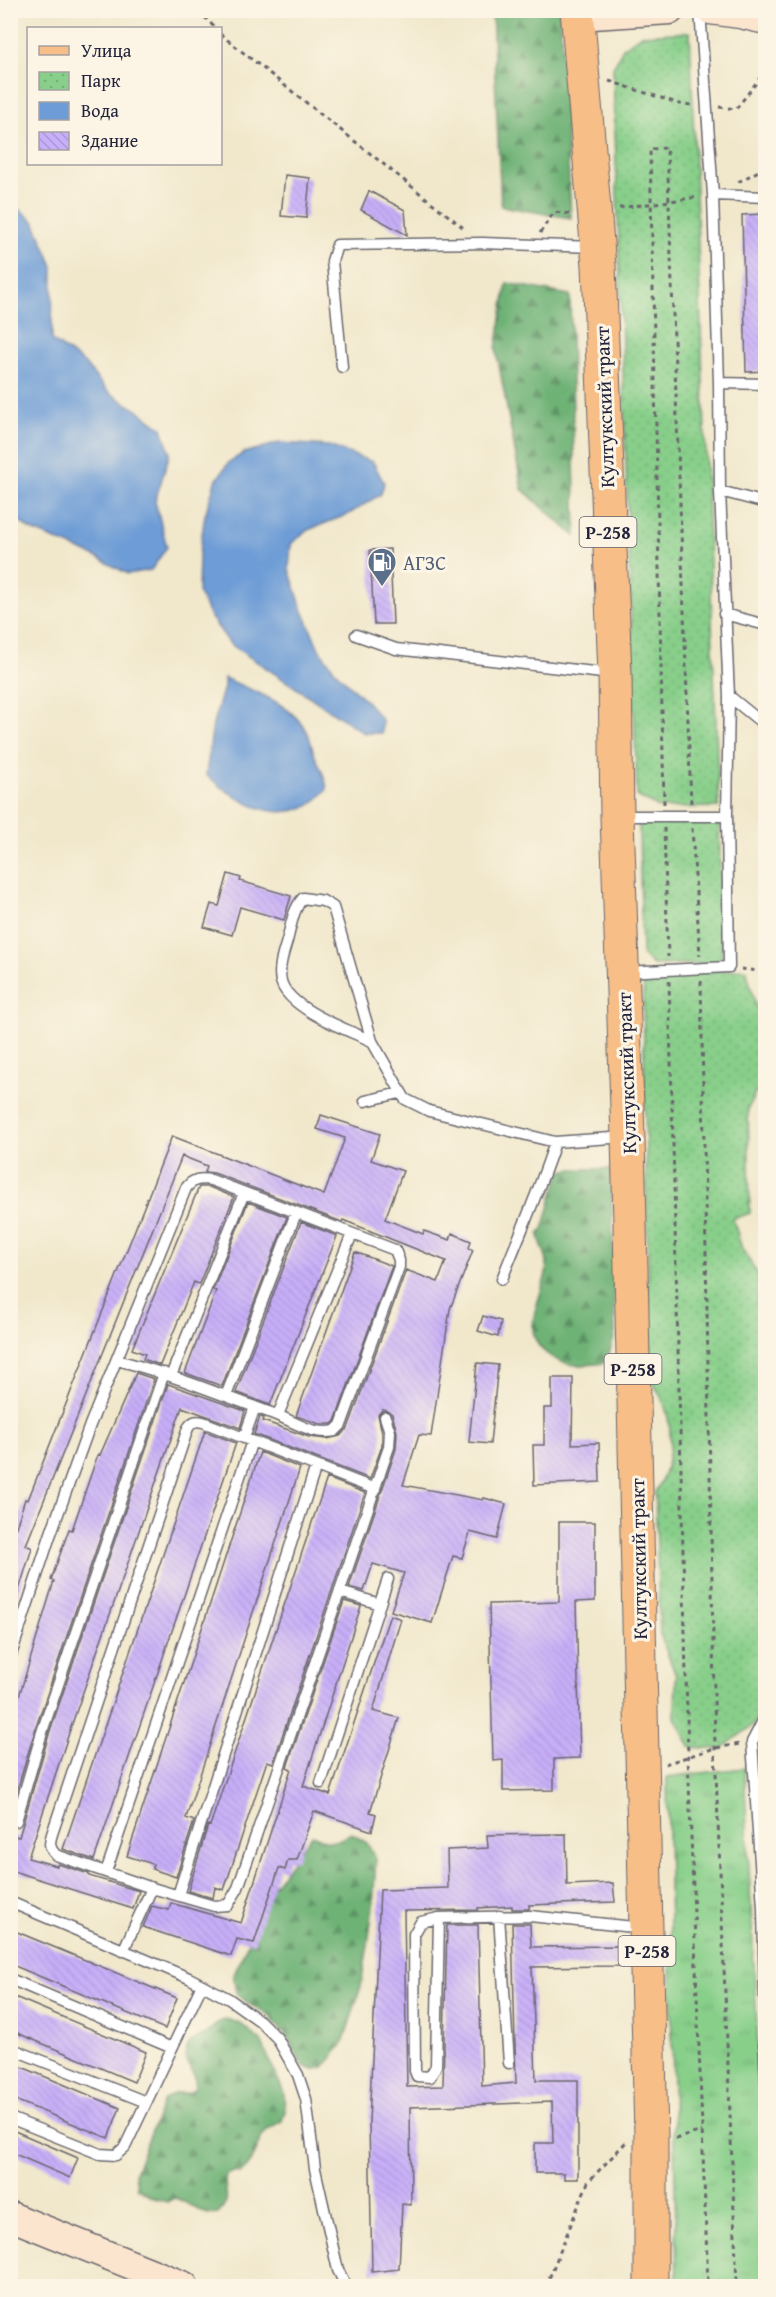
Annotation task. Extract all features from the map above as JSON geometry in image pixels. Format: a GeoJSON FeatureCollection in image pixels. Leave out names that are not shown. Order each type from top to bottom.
{"type":"FeatureCollection","features":[{"type":"Feature","properties":{"kind":"main road","name":"Култукский тракт"},"geometry":{"type":"LineString","coordinates":[[577,13],[597,248],[615,675],[646,1929],[641,2136]]}},
{"type":"Feature","properties":{"kind":"main road","name":"Р-258"},"geometry":{"type":"LineString","coordinates":[[641,2136],[651,2286]]}},
{"type":"Feature","properties":{"kind":"main road","name":"Р-258"},"geometry":{"type":"LineString","coordinates":[[641,2136],[661,2286]]}},
{"type":"Feature","properties":{"kind":"street"},"geometry":{"type":"LineString","coordinates":[[577,13],[670,10]]}},
{"type":"Feature","properties":{"kind":"street"},"geometry":{"type":"LineString","coordinates":[[10,2216],[184,2286]]}},
{"type":"Feature","properties":{"kind":"lane"},"geometry":{"type":"LineString","coordinates":[[623,972],[729,967],[727,816],[729,696],[720,491],[713,195],[700,10]]}},
{"type":"Feature","properties":{"kind":"lane"},"geometry":{"type":"LineString","coordinates":[[713,195],[765,197]]}},
{"type":"Feature","properties":{"kind":"lane"},"geometry":{"type":"LineString","coordinates":[[342,367],[332,261],[337,245],[482,243],[597,248]]}},
{"type":"Feature","properties":{"kind":"lane"},"geometry":{"type":"LineString","coordinates":[[719,383],[765,384]]}},
{"type":"Feature","properties":{"kind":"lane"},"geometry":{"type":"LineString","coordinates":[[720,491],[765,503]]}},
{"type":"Feature","properties":{"kind":"lane"},"geometry":{"type":"LineString","coordinates":[[724,614],[765,625]]}},
{"type":"Feature","properties":{"kind":"lane"},"geometry":{"type":"LineString","coordinates":[[356,635],[396,649],[615,675]]}},
{"type":"Feature","properties":{"kind":"lane"},"geometry":{"type":"LineString","coordinates":[[729,696],[765,726]]}},
{"type":"Feature","properties":{"kind":"lane"},"geometry":{"type":"LineString","coordinates":[[750,713],[765,717]]}},
{"type":"Feature","properties":{"kind":"lane"},"geometry":{"type":"LineString","coordinates":[[617,816],[727,816]]}},
{"type":"Feature","properties":{"kind":"lane"},"geometry":{"type":"LineString","coordinates":[[372,1041],[316,1015],[291,998],[283,987],[280,965],[296,909],[303,898],[323,901],[333,908],[372,1041],[400,1093],[413,1104],[429,1111],[555,1142],[628,1137]]}},
{"type":"Feature","properties":{"kind":"lane"},"geometry":{"type":"LineString","coordinates":[[365,1101],[400,1093]]}},
{"type":"Feature","properties":{"kind":"lane"},"geometry":{"type":"LineString","coordinates":[[502,1279],[540,1189],[555,1142]]}},
{"type":"Feature","properties":{"kind":"lane"},"geometry":{"type":"LineString","coordinates":[[10,1658],[50,1536],[117,1360],[186,1188],[191,1182],[204,1179],[244,1193],[395,1250],[399,1260],[341,1425],[335,1431],[322,1432],[299,1426],[278,1415],[167,1374],[117,1360]]}},
{"type":"Feature","properties":{"kind":"lane"},"geometry":{"type":"LineString","coordinates":[[16,1821],[47,1718],[167,1374],[244,1193]]}},
{"type":"Feature","properties":{"kind":"lane"},"geometry":{"type":"LineString","coordinates":[[226,1396],[296,1213]]}},
{"type":"Feature","properties":{"kind":"lane"},"geometry":{"type":"LineString","coordinates":[[278,1415],[352,1234]]}},
{"type":"Feature","properties":{"kind":"lane"},"geometry":{"type":"LineString","coordinates":[[106,1872],[248,1440],[255,1407]]}},
{"type":"Feature","properties":{"kind":"lane"},"geometry":{"type":"LineString","coordinates":[[375,1490],[197,1421],[188,1428],[49,1843],[56,1855],[152,1888],[222,1907],[228,1905],[233,1899],[375,1490],[391,1438],[385,1416]]}},
{"type":"Feature","properties":{"kind":"lane"},"geometry":{"type":"LineString","coordinates":[[178,1895],[316,1466]]}},
{"type":"Feature","properties":{"kind":"lane"},"geometry":{"type":"LineString","coordinates":[[321,1783],[388,1579]]}},
{"type":"Feature","properties":{"kind":"lane"},"geometry":{"type":"LineString","coordinates":[[339,1592],[380,1604]]}},
{"type":"Feature","properties":{"kind":"lane"},"geometry":{"type":"LineString","coordinates":[[765,1715],[752,1742],[764,1907],[765,2082]]}},
{"type":"Feature","properties":{"kind":"lane"},"geometry":{"type":"LineString","coordinates":[[123,1951],[152,1888]]}},
{"type":"Feature","properties":{"kind":"lane"},"geometry":{"type":"LineString","coordinates":[[10,1902],[230,1999],[260,2021],[277,2038],[293,2066],[306,2099],[315,2169],[338,2270],[346,2286]]}},
{"type":"Feature","properties":{"kind":"lane"},"geometry":{"type":"LineString","coordinates":[[499,1916],[509,2063]]}},
{"type":"Feature","properties":{"kind":"lane"},"geometry":{"type":"LineString","coordinates":[[439,1918],[436,2066],[430,2077],[423,2077],[417,2076],[415,2071],[414,1934],[421,1922],[439,1918],[530,1916],[646,1929]]}},
{"type":"Feature","properties":{"kind":"lane"},"geometry":{"type":"LineString","coordinates":[[10,1979],[172,2048]]}},
{"type":"Feature","properties":{"kind":"lane"},"geometry":{"type":"LineString","coordinates":[[10,2118],[100,2154],[116,2155],[125,2147],[202,1985]]}},
{"type":"Feature","properties":{"kind":"lane"},"geometry":{"type":"LineString","coordinates":[[10,2048],[146,2102]]}},
{"type":"Feature","properties":{"kind":"path"},"geometry":{"type":"LineString","coordinates":[[198,10],[214,27]]}},
{"type":"Feature","properties":{"kind":"path"},"geometry":{"type":"LineString","coordinates":[[222,36],[482,243]]}},
{"type":"Feature","properties":{"kind":"path"},"geometry":{"type":"LineString","coordinates":[[708,2286],[688,1756],[651,204],[650,149],[667,148],[691,816],[701,968],[715,1748],[737,2286]]}},
{"type":"Feature","properties":{"kind":"path"},"geometry":{"type":"LineString","coordinates":[[609,210],[713,195]]}},
{"type":"Feature","properties":{"kind":"path"},"geometry":{"type":"LineString","coordinates":[[729,967],[763,972],[765,980]]}},
{"type":"Feature","properties":{"kind":"path"},"geometry":{"type":"LineString","coordinates":[[661,1765],[715,1748],[752,1742]]}},
{"type":"Feature","properties":{"kind":"path"},"geometry":{"type":"LineString","coordinates":[[546,2286],[588,2182],[641,2136]]}},
{"type":"Feature","properties":{"kind":"green space"},"geometry":{"type":"Polygon","coordinates":[[[492,11],[560,11],[571,218],[501,206],[492,11]]]}},
{"type":"Feature","properties":{"kind":"green space"},"geometry":{"type":"Polygon","coordinates":[[[690,32],[719,807],[659,808],[637,796],[613,68],[623,48],[641,35],[690,32]]]}},
{"type":"Feature","properties":{"kind":"green space"},"geometry":{"type":"Polygon","coordinates":[[[507,283],[570,295],[576,537],[522,489],[496,349],[507,283]]]}},
{"type":"Feature","properties":{"kind":"green space"},"geometry":{"type":"Polygon","coordinates":[[[719,820],[722,963],[653,965],[642,955],[639,823],[719,820]]]}},
{"type":"Feature","properties":{"kind":"green space"},"geometry":{"type":"Polygon","coordinates":[[[746,969],[756,1007],[765,1011],[765,1094],[755,1093],[748,1109],[750,1213],[733,1219],[742,1249],[759,1276],[757,1304],[765,1304],[765,1703],[753,1725],[721,1749],[690,1747],[675,1717],[676,1676],[660,1634],[655,1492],[667,1464],[670,1434],[664,1405],[650,1379],[643,995],[644,983],[654,975],[746,969]]]}},
{"type":"Feature","properties":{"kind":"green space"},"geometry":{"type":"Polygon","coordinates":[[[611,1169],[615,1335],[604,1363],[566,1364],[546,1353],[538,1344],[534,1334],[535,1312],[547,1266],[539,1235],[545,1225],[562,1171],[611,1169]]]}},
{"type":"Feature","properties":{"kind":"green space"},"geometry":{"type":"Polygon","coordinates":[[[744,1768],[765,2188],[765,2286],[677,2286],[667,1777],[744,1768]]]}},
{"type":"Feature","properties":{"kind":"green space"},"geometry":{"type":"Polygon","coordinates":[[[351,1833],[367,1843],[376,1859],[368,1945],[361,1986],[343,2044],[324,2067],[313,2070],[302,2065],[290,2041],[269,2015],[249,2004],[236,1993],[233,1977],[270,1891],[309,1838],[313,1835],[332,1841],[351,1833]]]}},
{"type":"Feature","properties":{"kind":"green space"},"geometry":{"type":"Polygon","coordinates":[[[225,2020],[241,2024],[261,2041],[284,2093],[285,2111],[282,2121],[265,2132],[248,2166],[241,2173],[232,2172],[226,2175],[227,2199],[218,2214],[212,2214],[174,2198],[167,2202],[151,2197],[137,2188],[135,2172],[164,2100],[175,2093],[188,2093],[194,2090],[195,2077],[185,2059],[187,2047],[192,2041],[225,2020]]]}},
{"type":"Feature","properties":{"kind":"water"},"geometry":{"type":"Polygon","coordinates":[[[11,203],[34,221],[53,266],[52,340],[84,363],[108,392],[162,428],[170,453],[155,501],[167,547],[151,570],[128,574],[92,555],[29,529],[11,514],[11,203]]]}},
{"type":"Feature","properties":{"kind":"water"},"geometry":{"type":"Polygon","coordinates":[[[279,443],[329,446],[373,462],[384,483],[381,494],[349,514],[308,530],[291,544],[289,569],[319,649],[336,672],[382,720],[382,733],[364,733],[230,644],[210,616],[198,592],[199,554],[205,515],[215,482],[229,462],[244,453],[279,443]]]}},
{"type":"Feature","properties":{"kind":"water"},"geometry":{"type":"Polygon","coordinates":[[[224,678],[271,699],[293,714],[301,723],[309,736],[327,790],[311,804],[281,812],[267,810],[241,800],[206,775],[213,724],[224,687],[224,678]]]}},
{"type":"Feature","properties":{"kind":"building"},"geometry":{"type":"Polygon","coordinates":[[[285,175],[310,178],[306,218],[281,216],[285,175]]]}},
{"type":"Feature","properties":{"kind":"building"},"geometry":{"type":"Polygon","coordinates":[[[369,191],[405,210],[407,235],[361,210],[369,191]]]}},
{"type":"Feature","properties":{"kind":"building"},"geometry":{"type":"Polygon","coordinates":[[[765,214],[765,371],[746,372],[742,215],[765,214]]]}},
{"type":"Feature","properties":{"kind":"building","name":"АГЗС"},"geometry":{"type":"Polygon","coordinates":[[[390,549],[393,624],[374,624],[370,550],[390,549]]]}},
{"type":"Feature","properties":{"kind":"building"},"geometry":{"type":"Polygon","coordinates":[[[228,874],[241,878],[240,881],[291,896],[284,920],[240,907],[232,935],[204,927],[211,904],[219,906],[228,874]]]}},
{"type":"Feature","properties":{"kind":"building"},"geometry":{"type":"Polygon","coordinates":[[[321,1115],[380,1134],[371,1160],[403,1171],[385,1219],[423,1234],[424,1231],[450,1240],[452,1233],[471,1241],[469,1248],[473,1250],[450,1309],[431,1436],[419,1435],[403,1485],[483,1500],[484,1498],[506,1504],[497,1539],[470,1532],[462,1558],[453,1556],[432,1623],[391,1611],[404,1573],[373,1564],[364,1591],[349,1587],[396,1449],[397,1432],[392,1414],[382,1410],[378,1415],[382,1446],[370,1479],[254,1434],[260,1417],[264,1418],[263,1421],[309,1437],[327,1439],[340,1436],[348,1428],[406,1270],[438,1282],[446,1261],[343,1220],[342,1222],[214,1173],[205,1172],[207,1166],[182,1156],[26,1545],[32,1548],[14,1606],[10,1606],[10,1546],[25,1499],[28,1500],[172,1136],[324,1195],[345,1138],[317,1129],[321,1115]]]}},
{"type":"Feature","properties":{"kind":"building"},"geometry":{"type":"Polygon","coordinates":[[[199,1187],[209,1187],[234,1197],[199,1284],[194,1282],[160,1365],[143,1359],[145,1354],[132,1349],[199,1187]]]}},
{"type":"Feature","properties":{"kind":"building"},"geometry":{"type":"Polygon","coordinates":[[[248,1202],[287,1217],[222,1386],[185,1373],[216,1291],[213,1290],[248,1202]]]}},
{"type":"Feature","properties":{"kind":"building"},"geometry":{"type":"Polygon","coordinates":[[[301,1222],[337,1236],[270,1405],[236,1392],[301,1222]]]}},
{"type":"Feature","properties":{"kind":"building"},"geometry":{"type":"Polygon","coordinates":[[[355,1252],[392,1266],[335,1421],[332,1424],[320,1424],[296,1416],[355,1252]]]}},
{"type":"Feature","properties":{"kind":"building"},"geometry":{"type":"Polygon","coordinates":[[[483,1316],[501,1321],[498,1337],[478,1331],[483,1316]]]}},
{"type":"Feature","properties":{"kind":"building"},"geometry":{"type":"Polygon","coordinates":[[[477,1363],[498,1365],[490,1444],[469,1442],[477,1363]]]}},
{"type":"Feature","properties":{"kind":"building"},"geometry":{"type":"Polygon","coordinates":[[[136,1373],[154,1379],[36,1727],[12,1807],[10,1807],[10,1726],[54,1581],[51,1580],[69,1529],[72,1530],[98,1454],[100,1455],[136,1373]]]}},
{"type":"Feature","properties":{"kind":"building"},"geometry":{"type":"Polygon","coordinates":[[[552,1378],[573,1378],[572,1444],[599,1443],[600,1482],[534,1485],[533,1445],[544,1445],[544,1408],[552,1408],[552,1378]]]}},
{"type":"Feature","properties":{"kind":"building"},"geometry":{"type":"Polygon","coordinates":[[[168,1384],[245,1411],[240,1428],[182,1407],[28,1858],[57,1866],[58,1864],[139,1891],[133,1909],[10,1870],[10,1835],[19,1837],[50,1731],[168,1384]]]}},
{"type":"Feature","properties":{"kind":"building"},"geometry":{"type":"Polygon","coordinates":[[[205,1431],[236,1443],[94,1860],[63,1849],[205,1431]]]}},
{"type":"Feature","properties":{"kind":"building"},"geometry":{"type":"Polygon","coordinates":[[[260,1452],[300,1468],[186,1818],[194,1821],[176,1877],[152,1869],[153,1864],[127,1856],[260,1452]]]}},
{"type":"Feature","properties":{"kind":"building"},"geometry":{"type":"Polygon","coordinates":[[[327,1478],[365,1493],[273,1763],[267,1761],[224,1890],[215,1887],[213,1898],[188,1891],[208,1825],[210,1826],[327,1478]]]}},
{"type":"Feature","properties":{"kind":"building"},"geometry":{"type":"Polygon","coordinates":[[[559,1522],[595,1522],[595,1601],[576,1602],[580,1758],[554,1759],[554,1790],[503,1791],[503,1760],[493,1761],[489,1604],[559,1602],[559,1522]]]}},
{"type":"Feature","properties":{"kind":"building"},"geometry":{"type":"Polygon","coordinates":[[[344,1601],[361,1606],[303,1786],[330,1795],[390,1615],[401,1619],[373,1711],[399,1718],[370,1812],[376,1814],[372,1831],[314,1811],[297,1860],[288,1860],[285,1870],[279,1868],[254,1943],[237,1939],[231,1956],[143,1927],[152,1906],[169,1910],[171,1903],[241,1923],[291,1769],[287,1767],[344,1601]]]}},
{"type":"Feature","properties":{"kind":"building"},"geometry":{"type":"Polygon","coordinates":[[[566,1834],[567,1885],[613,1883],[615,1902],[529,1905],[529,1909],[512,1909],[512,1906],[478,1908],[478,1910],[404,1911],[407,2087],[443,2086],[447,1925],[478,1925],[482,2086],[516,2083],[512,1924],[530,1924],[531,1947],[619,1946],[619,1966],[532,1967],[536,2080],[578,2080],[578,2179],[564,2179],[564,2173],[535,2173],[535,2143],[553,2143],[552,2102],[410,2107],[411,2205],[402,2204],[399,2269],[372,2272],[369,2122],[380,1890],[448,1888],[447,1850],[488,1848],[487,1835],[566,1834]]]}},
{"type":"Feature","properties":{"kind":"building"},"geometry":{"type":"Polygon","coordinates":[[[10,1929],[177,1998],[165,2029],[10,1964],[10,1929]]]}},
{"type":"Feature","properties":{"kind":"building"},"geometry":{"type":"Polygon","coordinates":[[[10,1995],[146,2052],[134,2082],[10,2030],[10,1995]]]}},
{"type":"Feature","properties":{"kind":"building"},"geometry":{"type":"Polygon","coordinates":[[[10,2062],[120,2108],[108,2138],[10,2098],[10,2062]]]}},
{"type":"Feature","properties":{"kind":"building"},"geometry":{"type":"Polygon","coordinates":[[[10,2129],[78,2158],[70,2178],[10,2152],[10,2129]]]}},
{"type":"Feature","properties":{"kind":"place","name":"АГЗС"},"geometry":{"type":"Point","coordinates":[382,588]}}]}
